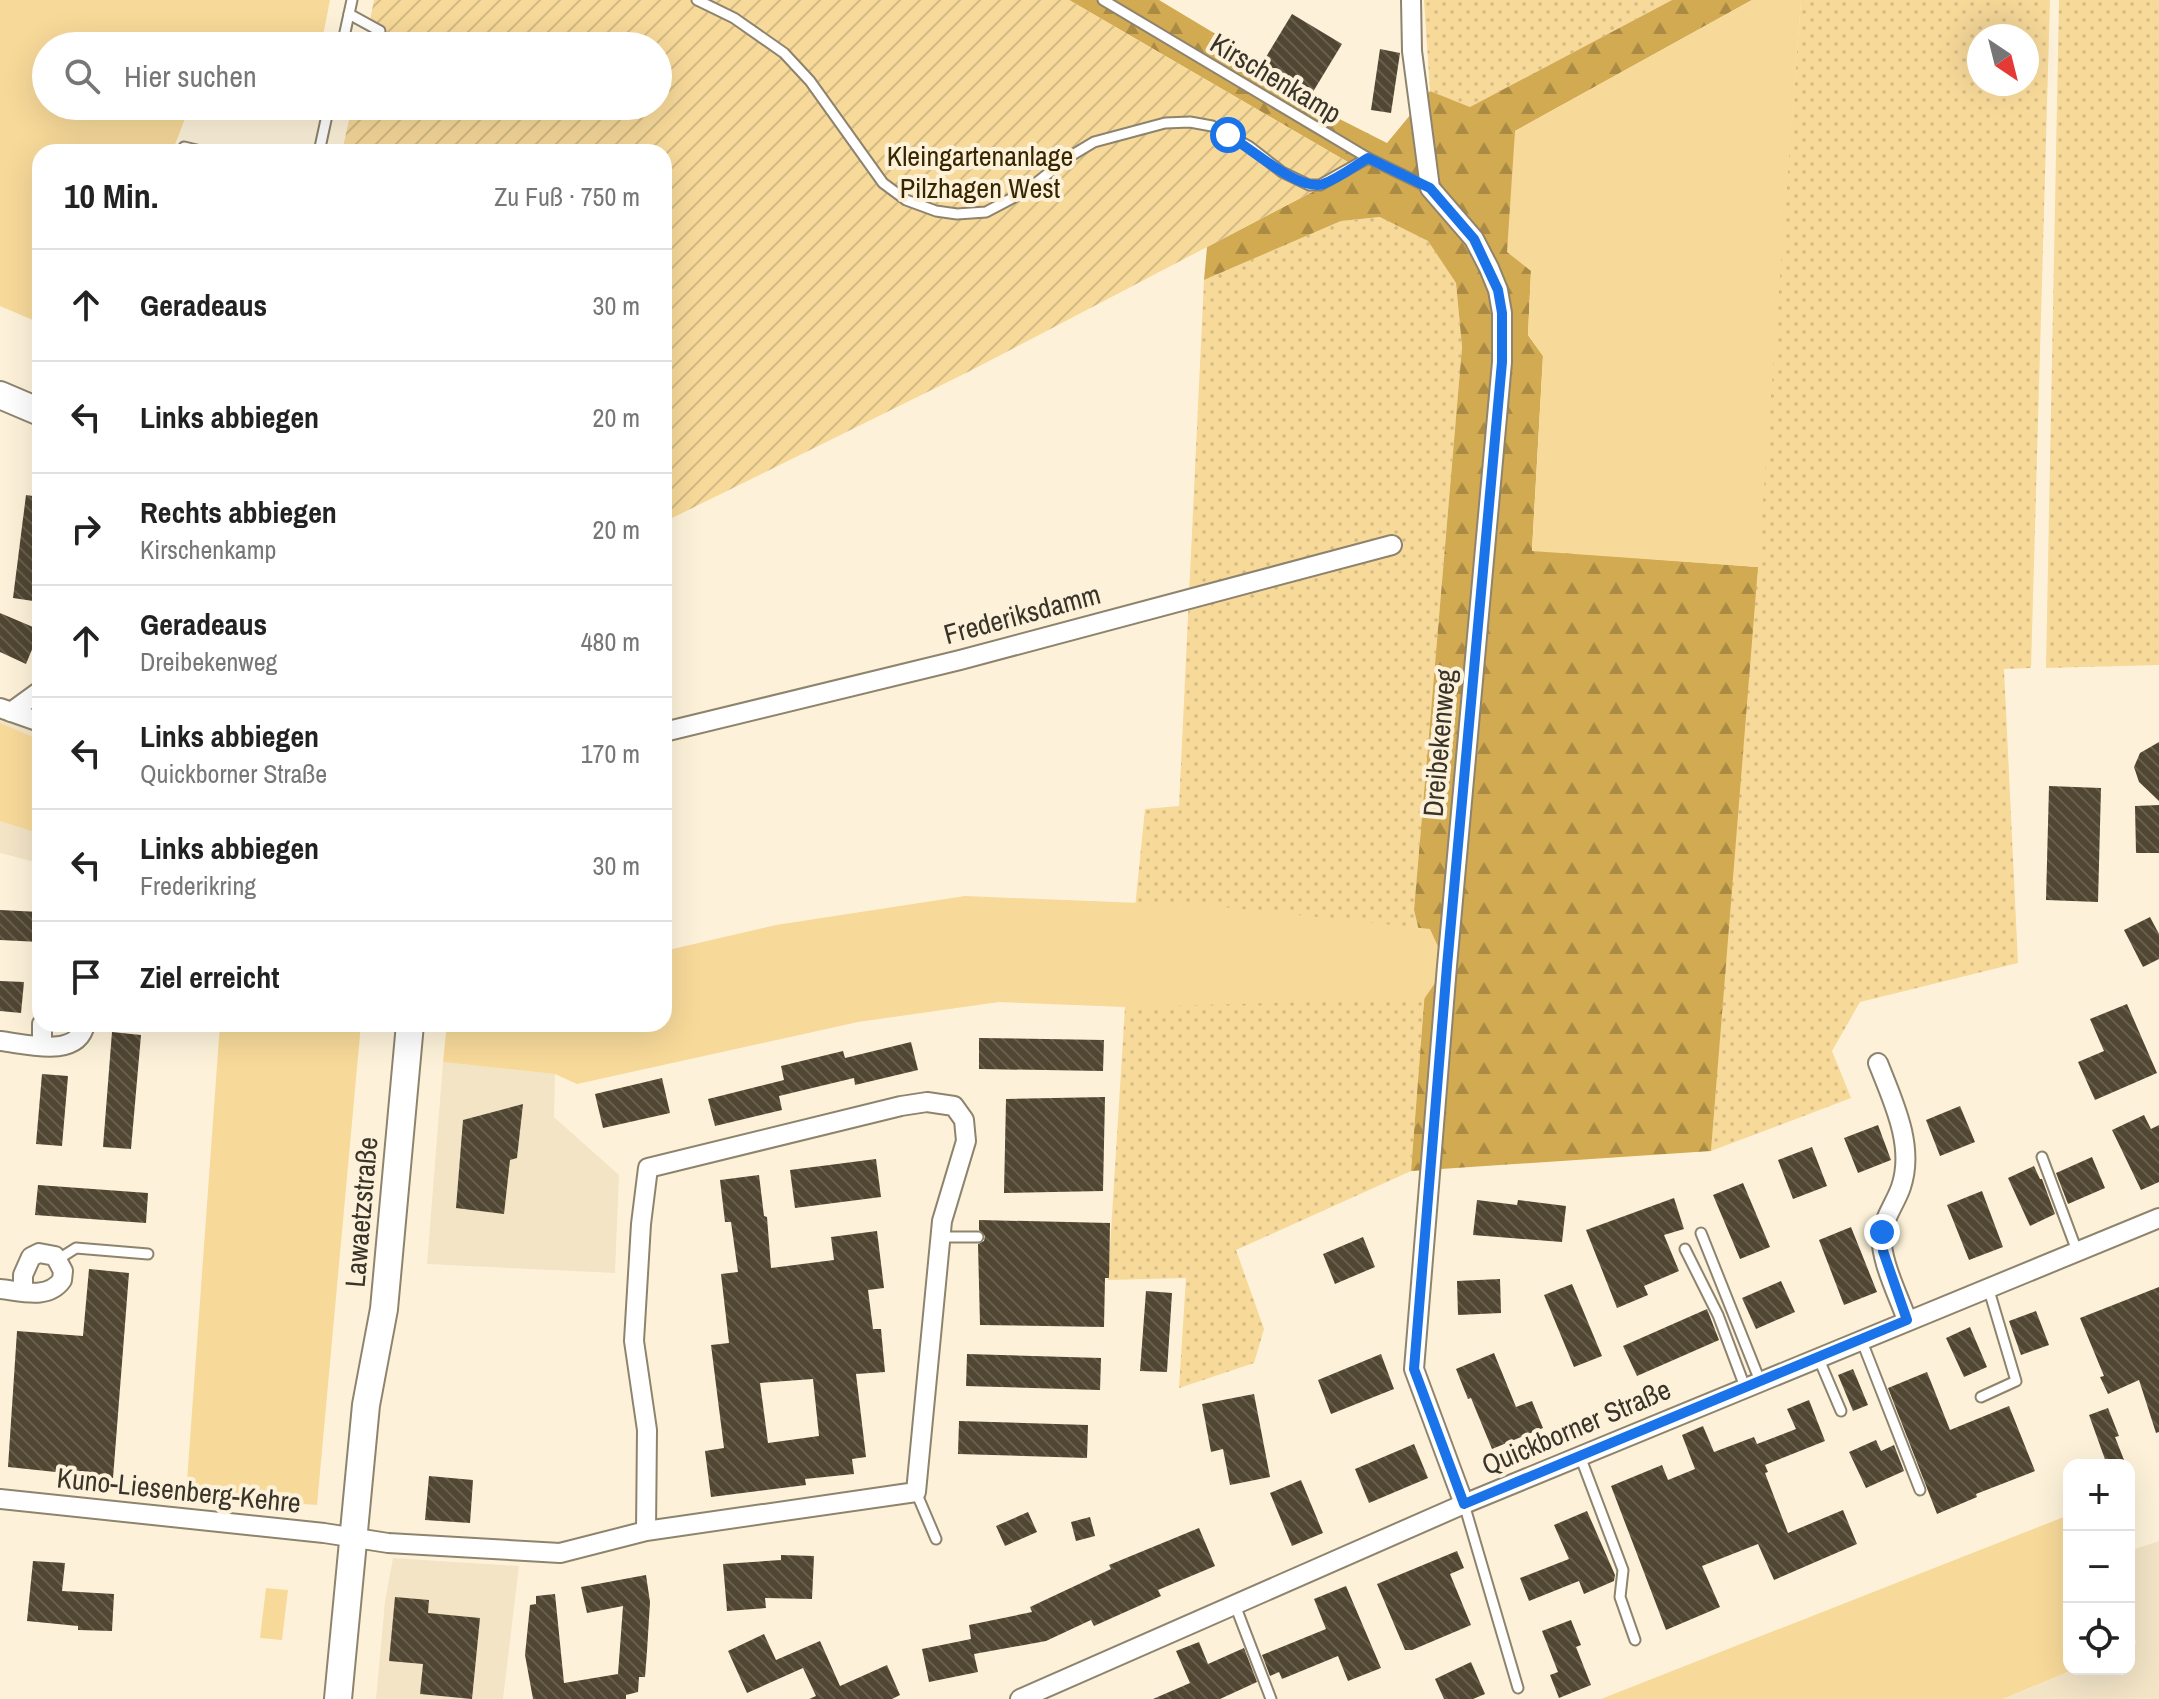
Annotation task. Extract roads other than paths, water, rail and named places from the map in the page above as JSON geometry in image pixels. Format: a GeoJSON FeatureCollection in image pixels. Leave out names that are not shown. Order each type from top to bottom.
{"type":"FeatureCollection","features":[{"type":"Feature","properties":{"kind":"street"},"geometry":{"type":"LineString","coordinates":[[1411,0],[1412,51],[1430,188]]}},
{"type":"Feature","properties":{"kind":"street","name":"Dreibekenweg"},"geometry":{"type":"LineString","coordinates":[[1430,188],[1474,239],[1498,290],[1502,313],[1500,377],[1414,1369],[1464,1504]]}},
{"type":"Feature","properties":{"kind":"street"},"geometry":{"type":"LineString","coordinates":[[0,395],[32,409]]}},
{"type":"Feature","properties":{"kind":"street","name":"Frederiksdamm"},"geometry":{"type":"LineString","coordinates":[[672,730],[960,660],[1392,545]]}},
{"type":"Feature","properties":{"kind":"street"},"geometry":{"type":"LineString","coordinates":[[5,710],[32,695]]}},
{"type":"Feature","properties":{"kind":"street"},"geometry":{"type":"LineString","coordinates":[[5,710],[32,719]]}},
{"type":"Feature","properties":{"kind":"street"},"geometry":{"type":"LineString","coordinates":[[42,1032],[42,1045]]}},
{"type":"Feature","properties":{"kind":"street"},"geometry":{"type":"LineString","coordinates":[[0,1041],[68,1046],[83,1032]]}},
{"type":"Feature","properties":{"kind":"street","name":"Lawaetzstraße"},"geometry":{"type":"LineString","coordinates":[[366,1405],[366,1308],[393,1032]]}},
{"type":"Feature","properties":{"kind":"street","name":"Lawaetzstraße"},"geometry":{"type":"LineString","coordinates":[[338,1699],[366,1405],[384,1309],[409,1032]]}},
{"type":"Feature","properties":{"kind":"street"},"geometry":{"type":"LineString","coordinates":[[1878,1063],[1905,1142],[1906,1169],[1901,1190],[1882,1232],[1883,1251],[1907,1320]]}},
{"type":"Feature","properties":{"kind":"street"},"geometry":{"type":"LineString","coordinates":[[646,1531],[647,1430],[634,1341],[641,1224],[648,1168],[927,1102],[954,1106],[964,1120],[966,1141],[945,1204],[940,1237],[916,1492]]}},
{"type":"Feature","properties":{"kind":"street","name":"Quickborner Straße"},"geometry":{"type":"LineString","coordinates":[[1020,1699],[1464,1504],[2159,1218]]}},
{"type":"Feature","properties":{"kind":"street"},"geometry":{"type":"LineString","coordinates":[[0,1289],[23,1291],[46,1292],[59,1284],[63,1271],[57,1260],[46,1253],[31,1257],[23,1275],[23,1291]]}},
{"type":"Feature","properties":{"kind":"street","name":"Kuno-Liesenberg-Kehre"},"geometry":{"type":"LineString","coordinates":[[0,1499],[352,1536],[388,1543],[560,1553],[646,1531],[916,1492]]}},
{"type":"Feature","properties":{"kind":"lane"},"geometry":{"type":"LineString","coordinates":[[345,32],[352,0]]}},
{"type":"Feature","properties":{"kind":"lane"},"geometry":{"type":"LineString","coordinates":[[697,0],[734,18],[784,53],[810,81],[883,183],[906,200],[936,211],[957,214],[986,212],[1019,195],[1094,142],[1165,123],[1190,122],[1212,126],[1250,147],[1282,172],[1309,185],[1320,185],[1368,158]]}},
{"type":"Feature","properties":{"kind":"lane","name":"Kirschenkamp"},"geometry":{"type":"LineString","coordinates":[[1103,0],[1368,158],[1430,188]]}},
{"type":"Feature","properties":{"kind":"lane"},"geometry":{"type":"LineString","coordinates":[[349,14],[380,31]]}},
{"type":"Feature","properties":{"kind":"lane"},"geometry":{"type":"LineString","coordinates":[[321,144],[326,120]]}},
{"type":"Feature","properties":{"kind":"lane"},"geometry":{"type":"LineString","coordinates":[[2042,1157],[2077,1251]]}},
{"type":"Feature","properties":{"kind":"lane"},"geometry":{"type":"LineString","coordinates":[[1701,1233],[1752,1384]]}},
{"type":"Feature","properties":{"kind":"lane"},"geometry":{"type":"LineString","coordinates":[[940,1237],[978,1237]]}},
{"type":"Feature","properties":{"kind":"lane"},"geometry":{"type":"LineString","coordinates":[[57,1260],[76,1248],[148,1254]]}},
{"type":"Feature","properties":{"kind":"lane"},"geometry":{"type":"LineString","coordinates":[[1685,1249],[1752,1384]]}},
{"type":"Feature","properties":{"kind":"lane"},"geometry":{"type":"LineString","coordinates":[[1981,1397],[2016,1381],[1988,1287]]}},
{"type":"Feature","properties":{"kind":"lane"},"geometry":{"type":"LineString","coordinates":[[1861,1339],[1920,1490]]}},
{"type":"Feature","properties":{"kind":"lane"},"geometry":{"type":"LineString","coordinates":[[1818,1357],[1841,1411]]}},
{"type":"Feature","properties":{"kind":"lane"},"geometry":{"type":"LineString","coordinates":[[1580,1456],[1623,1570],[1620,1597],[1635,1640]]}},
{"type":"Feature","properties":{"kind":"lane"},"geometry":{"type":"LineString","coordinates":[[916,1492],[936,1539]]}},
{"type":"Feature","properties":{"kind":"lane"},"geometry":{"type":"LineString","coordinates":[[1464,1504],[1518,1688]]}},
{"type":"Feature","properties":{"kind":"lane"},"geometry":{"type":"LineString","coordinates":[[1235,1605],[1271,1699]]}},
{"type":"Feature","properties":{"kind":"park label","name":"Kleingartenanlage Pilzhagen West"},"geometry":{"type":"Point","coordinates":[980,172]}}]}
